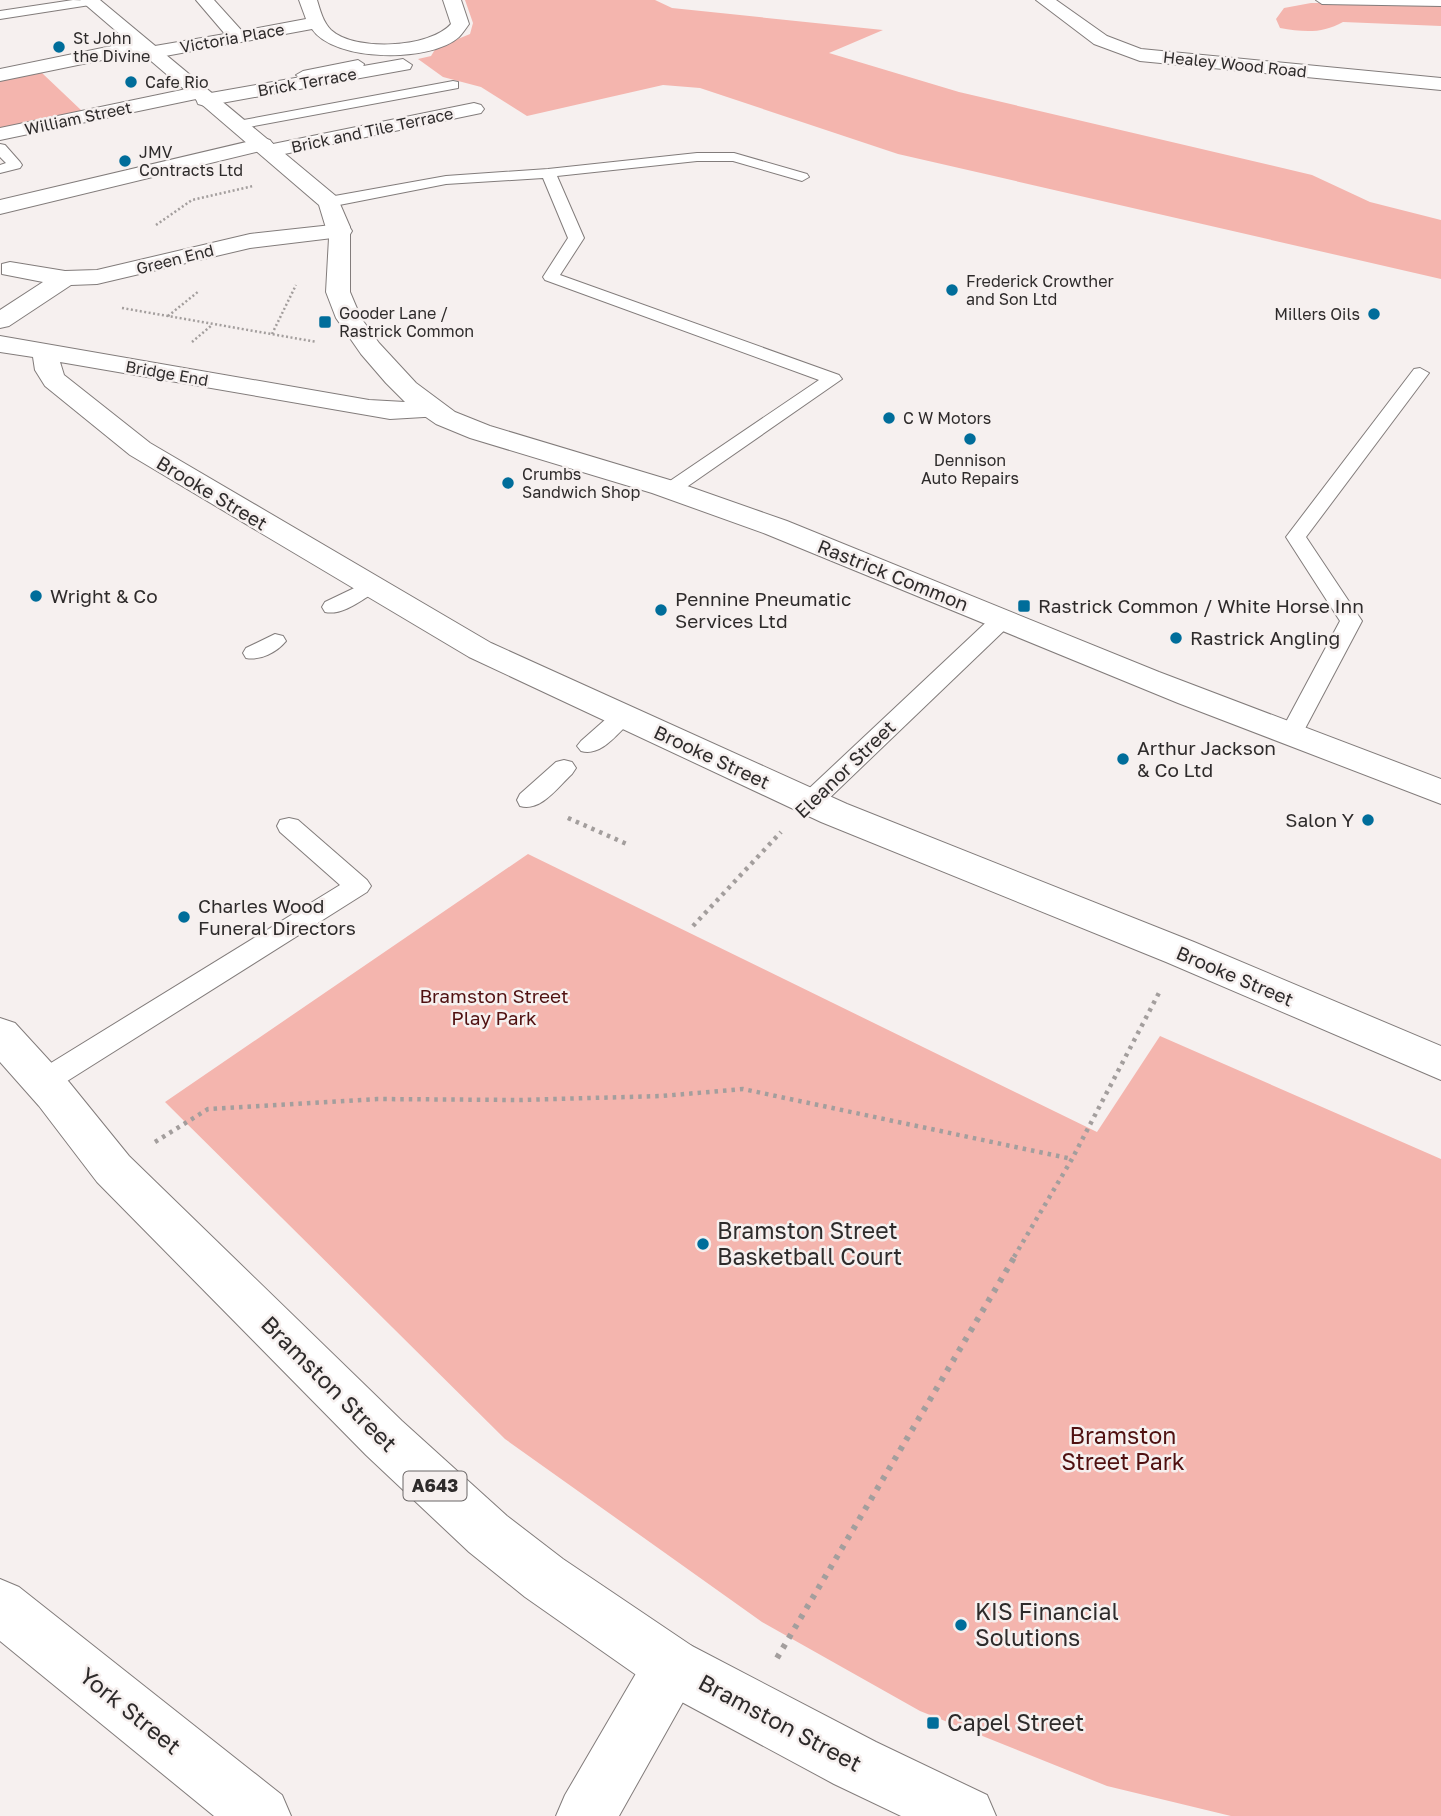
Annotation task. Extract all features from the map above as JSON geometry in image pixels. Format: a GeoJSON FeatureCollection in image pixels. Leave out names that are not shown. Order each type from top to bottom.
{"type":"FeatureCollection","features":[{"type":"Feature","properties":{"kind":"street"},"geometry":{"type":"LineString","coordinates":[[89,0],[145,50],[266,147],[329,202],[341,231],[343,244],[338,283],[341,305],[364,341],[396,379],[431,410]]}},
{"type":"Feature","properties":{"kind":"street"},"geometry":{"type":"LineString","coordinates":[[205,0],[238,37]]}},
{"type":"Feature","properties":{"kind":"street"},"geometry":{"type":"LineString","coordinates":[[308,0],[315,23],[326,36],[349,46],[384,49],[413,47],[439,41],[457,30],[460,24],[452,0]]}},
{"type":"Feature","properties":{"kind":"street","name":"Healey Wood Road"},"geometry":{"type":"LineString","coordinates":[[1045,0],[1093,37],[1114,48],[1140,55],[1441,84]]}},
{"type":"Feature","properties":{"kind":"street","name":"Victoria Place"},"geometry":{"type":"LineString","coordinates":[[0,75],[315,23]]}},
{"type":"Feature","properties":{"kind":"street","name":"Brick Terrace"},"geometry":{"type":"LineString","coordinates":[[200,96],[330,88],[409,64]]}},
{"type":"Feature","properties":{"kind":"street","name":"William Street"},"geometry":{"type":"LineString","coordinates":[[0,134],[200,96]]}},
{"type":"Feature","properties":{"kind":"street","name":"Brick and Tile Terrace"},"geometry":{"type":"LineString","coordinates":[[0,206],[70,195],[266,147],[474,109]]}},
{"type":"Feature","properties":{"kind":"street","name":"Green End"},"geometry":{"type":"LineString","coordinates":[[10,269],[65,278],[142,272],[250,241],[341,231]]}},
{"type":"Feature","properties":{"kind":"street"},"geometry":{"type":"LineString","coordinates":[[0,321],[65,278]]}},
{"type":"Feature","properties":{"kind":"street","name":"Bridge End"},"geometry":{"type":"LineString","coordinates":[[0,344],[334,402]]}},
{"type":"Feature","properties":{"kind":"street"},"geometry":{"type":"LineString","coordinates":[[0,359],[36,351]]}},
{"type":"Feature","properties":{"kind":"street","name":"Brooke Street"},"geometry":{"type":"LineString","coordinates":[[36,351],[54,380],[140,449],[480,650],[810,802],[1180,952],[1441,1064]]}},
{"type":"Feature","properties":{"kind":"street","name":"Rastrick Common"},"geometry":{"type":"LineString","coordinates":[[334,402],[390,411],[431,410],[480,430],[671,489],[1441,792]]}},
{"type":"Feature","properties":{"kind":"street","name":"Bramston Street"},"geometry":{"type":"LineString","coordinates":[[0,1034],[43,1082],[113,1169],[384,1438],[488,1534],[554,1585],[672,1666],[966,1816]]}},
{"type":"Feature","properties":{"kind":"street","name":"York Street"},"geometry":{"type":"LineString","coordinates":[[0,1606],[261,1816]]}},
{"type":"Feature","properties":{"kind":"street"},"geometry":{"type":"LineString","coordinates":[[586,1816],[672,1666]]}},
{"type":"Feature","properties":{"kind":"lane"},"geometry":{"type":"LineString","coordinates":[[0,15],[89,0]]}},
{"type":"Feature","properties":{"kind":"lane"},"geometry":{"type":"LineString","coordinates":[[1322,0],[1441,2]]}},
{"type":"Feature","properties":{"kind":"lane"},"geometry":{"type":"LineString","coordinates":[[238,125],[330,88],[358,64]]}},
{"type":"Feature","properties":{"kind":"lane"},"geometry":{"type":"LineString","coordinates":[[330,88],[390,97],[453,85]]}},
{"type":"Feature","properties":{"kind":"lane"},"geometry":{"type":"LineString","coordinates":[[390,97],[418,121]]}},
{"type":"Feature","properties":{"kind":"lane"},"geometry":{"type":"LineString","coordinates":[[0,148],[15,165],[0,169]]}},
{"type":"Feature","properties":{"kind":"lane"},"geometry":{"type":"LineString","coordinates":[[329,202],[446,180],[548,173],[713,156],[748,160],[802,177]]}},
{"type":"Feature","properties":{"kind":"lane"},"geometry":{"type":"LineString","coordinates":[[548,173],[576,238],[551,277],[832,379],[671,489]]}},
{"type":"Feature","properties":{"kind":"lane"},"geometry":{"type":"LineString","coordinates":[[1291,735],[1351,621],[1296,537],[1420,373]]}},
{"type":"Feature","properties":{"kind":"lane"},"geometry":{"type":"LineString","coordinates":[[333,607],[371,586]]}},
{"type":"Feature","properties":{"kind":"lane","name":"Eleanor Street"},"geometry":{"type":"LineString","coordinates":[[810,802],[861,737],[941,664],[1004,618]]}},
{"type":"Feature","properties":{"kind":"lane"},"geometry":{"type":"LineString","coordinates":[[254,653],[275,641]]}},
{"type":"Feature","properties":{"kind":"lane"},"geometry":{"type":"LineString","coordinates":[[589,746],[623,716]]}},
{"type":"Feature","properties":{"kind":"lane"},"geometry":{"type":"LineString","coordinates":[[529,800],[564,768]]}},
{"type":"Feature","properties":{"kind":"lane"},"geometry":{"type":"LineString","coordinates":[[43,1082],[358,886],[289,826]]}},
{"type":"Feature","properties":{"kind":"path"},"geometry":{"type":"LineString","coordinates":[[272,334],[297,283]]}},
{"type":"Feature","properties":{"kind":"path"},"geometry":{"type":"LineString","coordinates":[[167,316],[182,304]]}},
{"type":"Feature","properties":{"kind":"path"},"geometry":{"type":"LineString","coordinates":[[184,319],[320,342]]}},
{"type":"Feature","properties":{"kind":"path"},"geometry":{"type":"LineString","coordinates":[[183,349],[213,325]]}},
{"type":"Feature","properties":{"kind":"path"},"geometry":{"type":"LineString","coordinates":[[529,800],[629,845]]}},
{"type":"Feature","properties":{"kind":"path","name":"Eleanor Street"},"geometry":{"type":"LineString","coordinates":[[693,926],[810,802]]}},
{"type":"Feature","properties":{"kind":"path"},"geometry":{"type":"LineString","coordinates":[[748,1707],[1073,1160],[1180,952]]}},
{"type":"Feature","properties":{"kind":"path"},"geometry":{"type":"LineString","coordinates":[[113,1169],[208,1109],[377,1099],[520,1100],[662,1096],[744,1089],[1073,1160]]}},
{"type":"Feature","properties":{"kind":"green space"},"geometry":{"type":"Polygon","coordinates":[[[465,0],[655,0],[672,8],[883,30],[829,53],[959,92],[1312,175],[1370,202],[1441,220],[1441,279],[898,154],[700,88],[663,85],[527,116],[481,87],[443,77],[418,59],[431,56],[436,48],[470,34],[473,23],[465,0]]]}},
{"type":"Feature","properties":{"kind":"green space"},"geometry":{"type":"Polygon","coordinates":[[[1311,3],[1441,3],[1441,26],[1343,22],[1328,29],[1312,31],[1280,28],[1276,19],[1284,8],[1311,3]]]}},
{"type":"Feature","properties":{"kind":"green space"},"geometry":{"type":"Polygon","coordinates":[[[42,73],[82,111],[0,128],[0,81],[42,73]]]}},
{"type":"Feature","properties":{"kind":"green space","name":"Bramston Street Park"},"geometry":{"type":"Polygon","coordinates":[[[528,854],[1097,1132],[1160,1036],[1441,1159],[1441,1816],[1231,1816],[1107,1786],[920,1711],[762,1622],[505,1439],[165,1102],[528,854]]]}},
{"type":"Feature","properties":{"kind":"place","name":"St John the Divine"},"geometry":{"type":"Point","coordinates":[59,47]}},
{"type":"Feature","properties":{"kind":"place","name":"Cafe Rio"},"geometry":{"type":"Point","coordinates":[131,82]}},
{"type":"Feature","properties":{"kind":"place","name":"JMV Contracts Ltd"},"geometry":{"type":"Point","coordinates":[125,161]}},
{"type":"Feature","properties":{"kind":"place","name":"Frederick Crowther and Son Ltd"},"geometry":{"type":"Point","coordinates":[952,290]}},
{"type":"Feature","properties":{"kind":"place","name":"Millers Oils"},"geometry":{"type":"Point","coordinates":[1374,314]}},
{"type":"Feature","properties":{"kind":"place","name":"Gooder Lane / Rastrick Common"},"geometry":{"type":"Point","coordinates":[325,322]}},
{"type":"Feature","properties":{"kind":"place","name":"C W Motors"},"geometry":{"type":"Point","coordinates":[889,418]}},
{"type":"Feature","properties":{"kind":"place","name":"Dennison Auto Repairs"},"geometry":{"type":"Point","coordinates":[970,439]}},
{"type":"Feature","properties":{"kind":"place","name":"Crumbs Sandwich Shop"},"geometry":{"type":"Point","coordinates":[508,483]}},
{"type":"Feature","properties":{"kind":"place","name":"Wright & Co"},"geometry":{"type":"Point","coordinates":[36,596]}},
{"type":"Feature","properties":{"kind":"place","name":"Rastrick Common / White Horse Inn"},"geometry":{"type":"Point","coordinates":[1024,606]}},
{"type":"Feature","properties":{"kind":"place","name":"Pennine Pneumatic Services Ltd"},"geometry":{"type":"Point","coordinates":[661,610]}},
{"type":"Feature","properties":{"kind":"place","name":"Rastrick Angling"},"geometry":{"type":"Point","coordinates":[1176,638]}},
{"type":"Feature","properties":{"kind":"place","name":"Arthur Jackson & Co Ltd"},"geometry":{"type":"Point","coordinates":[1123,759]}},
{"type":"Feature","properties":{"kind":"place","name":"Salon Y"},"geometry":{"type":"Point","coordinates":[1368,820]}},
{"type":"Feature","properties":{"kind":"place","name":"Charles Wood Funeral Directors"},"geometry":{"type":"Point","coordinates":[184,917]}},
{"type":"Feature","properties":{"kind":"place","name":"Bramston Street Basketball Court"},"geometry":{"type":"Point","coordinates":[703,1244]}},
{"type":"Feature","properties":{"kind":"place","name":"KIS Financial Solutions"},"geometry":{"type":"Point","coordinates":[961,1625]}},
{"type":"Feature","properties":{"kind":"place","name":"Capel Street"},"geometry":{"type":"Point","coordinates":[933,1723]}},
{"type":"Feature","properties":{"kind":"park label","name":"Bramston Street Play Park"},"geometry":{"type":"Point","coordinates":[494,1007]}}]}
